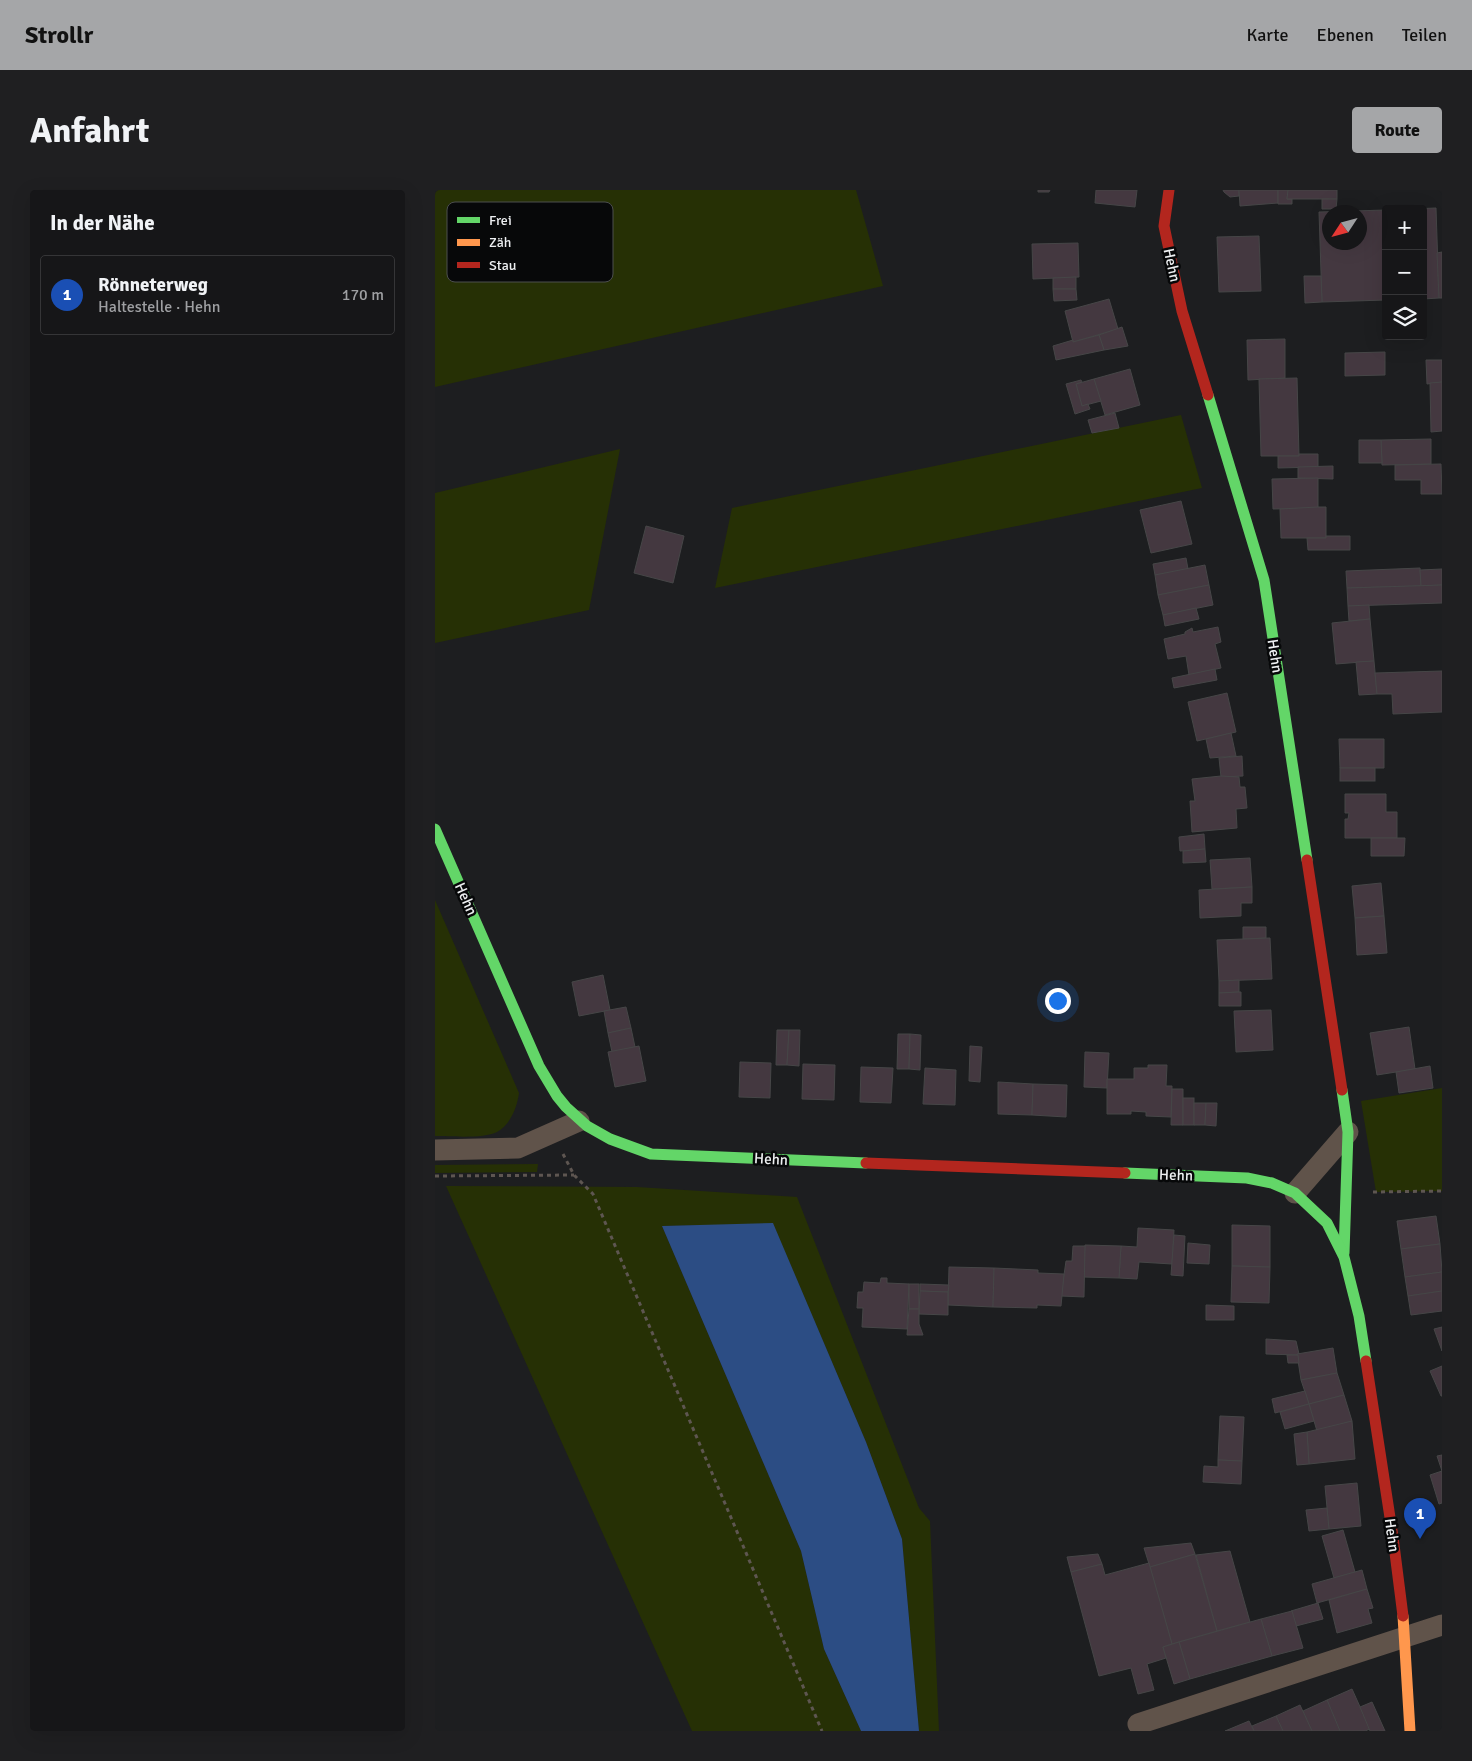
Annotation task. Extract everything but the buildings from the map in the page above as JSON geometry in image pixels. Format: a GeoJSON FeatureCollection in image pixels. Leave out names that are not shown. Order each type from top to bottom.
{"type":"FeatureCollection","features":[{"type":"Feature","properties":{"kind":"street","name":"Hehn"},"geometry":{"type":"LineString","coordinates":[[1169,190],[1164,226],[1182,311],[1264,580],[1348,1132],[1344,1257]]}},
{"type":"Feature","properties":{"kind":"street","name":"Hehn"},"geometry":{"type":"LineString","coordinates":[[435,829],[539,1066],[556,1096],[579,1121],[624,1146],[651,1154],[1247,1178],[1272,1184],[1295,1193],[1327,1223],[1344,1257],[1359,1316],[1393,1537],[1405,1636],[1410,1731]]}},
{"type":"Feature","properties":{"kind":"street"},"geometry":{"type":"LineString","coordinates":[[435,1150],[518,1148],[579,1121]]}},
{"type":"Feature","properties":{"kind":"street"},"geometry":{"type":"LineString","coordinates":[[1295,1193],[1348,1132]]}},
{"type":"Feature","properties":{"kind":"street"},"geometry":{"type":"LineString","coordinates":[[1138,1724],[1442,1625]]}},
{"type":"Feature","properties":{"kind":"path"},"geometry":{"type":"LineString","coordinates":[[552,1134],[574,1175],[593,1194],[822,1731]]}},
{"type":"Feature","properties":{"kind":"path"},"geometry":{"type":"LineString","coordinates":[[435,1176],[574,1175]]}},
{"type":"Feature","properties":{"kind":"path"},"geometry":{"type":"LineString","coordinates":[[1347,1193],[1442,1191]]}},
{"type":"Feature","properties":{"kind":"green space"},"geometry":{"type":"Polygon","coordinates":[[[435,190],[856,190],[883,286],[435,387],[435,190]]]}},
{"type":"Feature","properties":{"kind":"green space"},"geometry":{"type":"Polygon","coordinates":[[[1181,415],[1202,488],[715,588],[732,508],[1181,415]]]}},
{"type":"Feature","properties":{"kind":"green space"},"geometry":{"type":"Polygon","coordinates":[[[620,449],[589,610],[435,643],[435,493],[620,449]]]}},
{"type":"Feature","properties":{"kind":"green space"},"geometry":{"type":"Polygon","coordinates":[[[435,900],[519,1093],[517,1104],[510,1120],[502,1129],[484,1136],[435,1136],[435,900]]]}},
{"type":"Feature","properties":{"kind":"green space"},"geometry":{"type":"Polygon","coordinates":[[[1442,1088],[1442,1191],[1376,1192],[1361,1101],[1442,1088]]]}},
{"type":"Feature","properties":{"kind":"green space"},"geometry":{"type":"Polygon","coordinates":[[[538,1164],[537,1172],[435,1173],[435,1165],[538,1164]]]}},
{"type":"Feature","properties":{"kind":"green space"},"geometry":{"type":"Polygon","coordinates":[[[446,1186],[637,1187],[797,1197],[919,1508],[930,1521],[939,1731],[919,1731],[902,1539],[866,1442],[773,1224],[662,1226],[801,1551],[824,1649],[861,1731],[692,1731],[446,1186]]]}},
{"type":"Feature","properties":{"kind":"water"},"geometry":{"type":"Polygon","coordinates":[[[773,1223],[866,1442],[902,1539],[919,1731],[861,1731],[824,1649],[801,1551],[662,1226],[773,1223]]]}},
{"type":"Feature","properties":{"kind":"traffic: fast"},"geometry":{"type":"LineString","coordinates":[[1208,395],[1264,580],[1307,860]]}},
{"type":"Feature","properties":{"kind":"traffic: fast"},"geometry":{"type":"LineString","coordinates":[[435,829],[539,1066],[557,1096],[587,1126],[610,1139],[651,1154],[866,1163]]}},
{"type":"Feature","properties":{"kind":"traffic: fast"},"geometry":{"type":"LineString","coordinates":[[1342,1090],[1348,1132],[1344,1253]]}},
{"type":"Feature","properties":{"kind":"traffic: fast"},"geometry":{"type":"LineString","coordinates":[[1125,1173],[1247,1178],[1272,1183],[1295,1193],[1327,1223],[1344,1257],[1359,1316],[1366,1361]]}},
{"type":"Feature","properties":{"kind":"traffic: slow"},"geometry":{"type":"LineString","coordinates":[[1403,1616],[1410,1731]]}},
{"type":"Feature","properties":{"kind":"traffic: jam"},"geometry":{"type":"LineString","coordinates":[[1169,190],[1164,226],[1182,311],[1208,395]]}},
{"type":"Feature","properties":{"kind":"traffic: jam"},"geometry":{"type":"LineString","coordinates":[[1307,860],[1342,1090]]}},
{"type":"Feature","properties":{"kind":"traffic: jam"},"geometry":{"type":"LineString","coordinates":[[866,1163],[1125,1173]]}},
{"type":"Feature","properties":{"kind":"traffic: jam"},"geometry":{"type":"LineString","coordinates":[[1366,1361],[1403,1616]]}},
{"type":"Feature","properties":{"kind":"place","name":"Rönneterweg"},"geometry":{"type":"Point","coordinates":[1420,1539]}}]}
